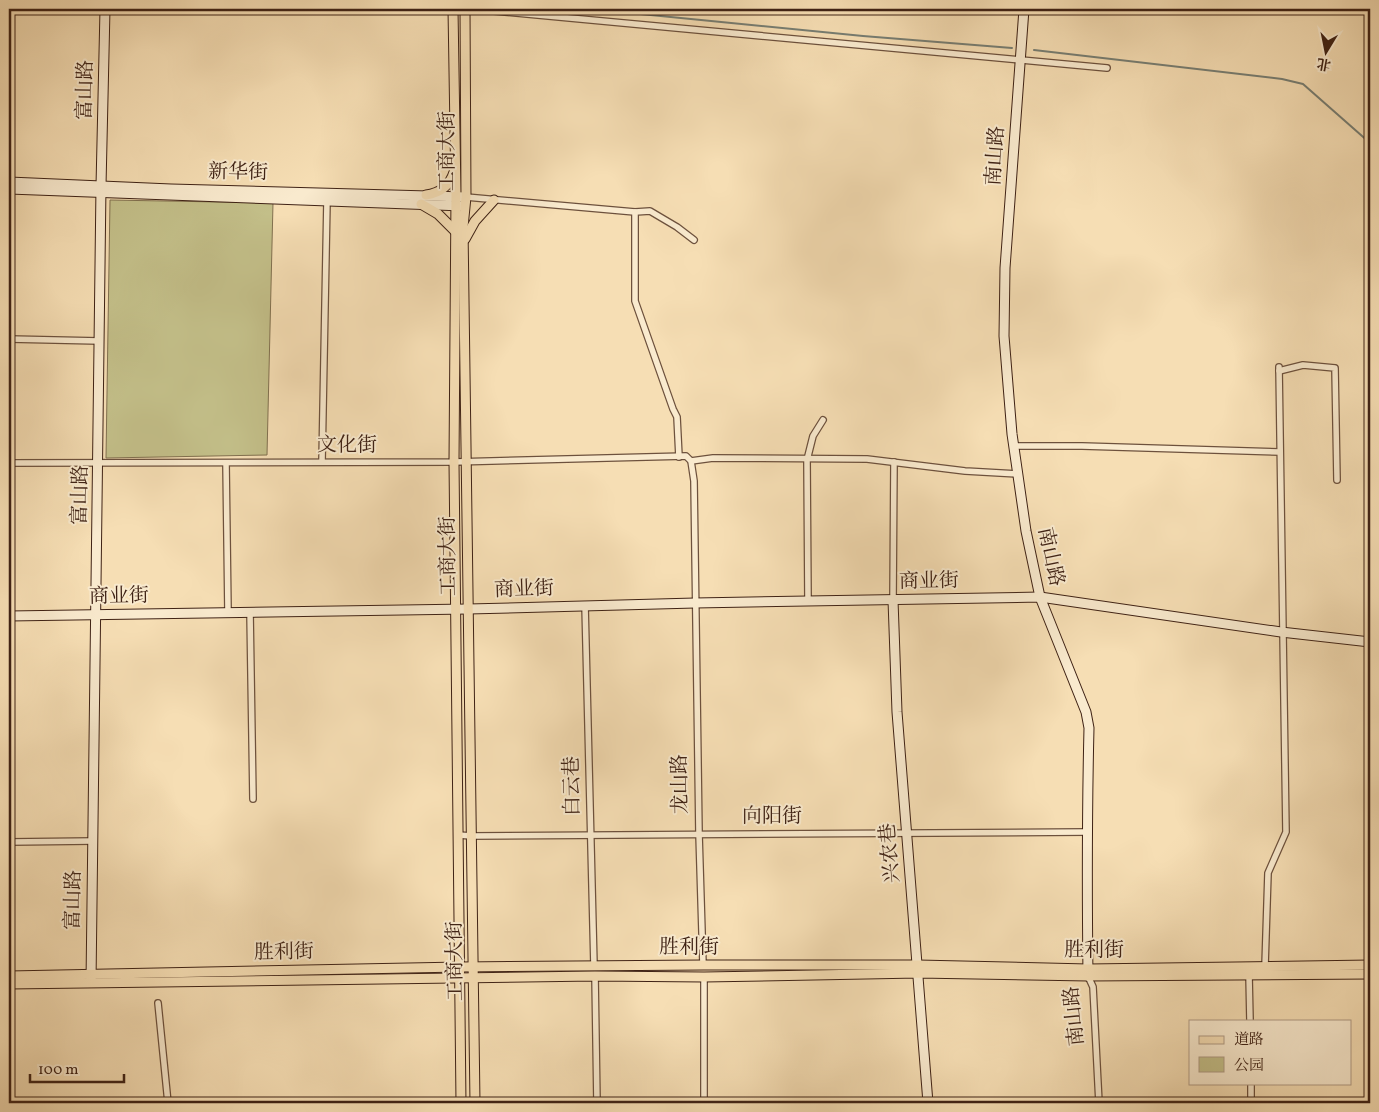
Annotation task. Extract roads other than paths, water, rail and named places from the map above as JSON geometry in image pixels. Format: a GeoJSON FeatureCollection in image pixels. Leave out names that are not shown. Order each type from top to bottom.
{"type":"FeatureCollection","features":[{"type":"Feature","properties":{"kind":"main road","name":"工商大街"},"geometry":{"type":"LineString","coordinates":[[453,9],[456,196],[462,203]]}},
{"type":"Feature","properties":{"kind":"main road","name":"工商大街"},"geometry":{"type":"LineString","coordinates":[[465,9],[462,203],[475,1103]]}},
{"type":"Feature","properties":{"kind":"main road"},"geometry":{"type":"LineString","coordinates":[[426,195],[435,193],[447,185],[453,177],[455,167]]}},
{"type":"Feature","properties":{"kind":"main road"},"geometry":{"type":"LineString","coordinates":[[464,244],[475,222],[494,200]]}},
{"type":"Feature","properties":{"kind":"main road","name":"工商大街"},"geometry":{"type":"LineString","coordinates":[[461,1103],[454,462],[454,231],[462,203]]}},
{"type":"Feature","properties":{"kind":"main road"},"geometry":{"type":"LineString","coordinates":[[421,204],[438,214],[454,231]]}},
{"type":"Feature","properties":{"kind":"main road","name":"胜利街"},"geometry":{"type":"LineString","coordinates":[[9,976],[91,978],[474,978],[703,965],[1249,975],[1370,974]]}},
{"type":"Feature","properties":{"kind":"main road","name":"胜利街"},"geometry":{"type":"LineString","coordinates":[[1088,972],[1265,966],[1370,965]]}},
{"type":"Feature","properties":{"kind":"main road","name":"胜利街"},"geometry":{"type":"LineString","coordinates":[[9,984],[91,978],[460,967],[595,971],[704,977],[918,969]]}},
{"type":"Feature","properties":{"kind":"street"},"geometry":{"type":"LineString","coordinates":[[9,27],[11,9]]}},
{"type":"Feature","properties":{"kind":"street","name":"富山路"},"geometry":{"type":"LineString","coordinates":[[91,978],[105,9]]}},
{"type":"Feature","properties":{"kind":"street"},"geometry":{"type":"LineString","coordinates":[[472,9],[1107,68]]}},
{"type":"Feature","properties":{"kind":"street","name":"南山路"},"geometry":{"type":"LineString","coordinates":[[1024,9],[1005,268],[1004,336],[1014,446],[1026,530],[1040,597],[1086,712],[1089,728],[1086,832],[1088,972],[1093,987],[1098,1103]]}},
{"type":"Feature","properties":{"kind":"street","name":"新华街"},"geometry":{"type":"LineString","coordinates":[[9,182],[101,189],[327,201],[421,204],[462,203]]}},
{"type":"Feature","properties":{"kind":"street","name":"新华街"},"geometry":{"type":"LineString","coordinates":[[9,189],[456,196]]}},
{"type":"Feature","properties":{"kind":"street"},"geometry":{"type":"LineString","coordinates":[[462,203],[494,200],[635,212],[650,211],[694,240]]}},
{"type":"Feature","properties":{"kind":"street"},"geometry":{"type":"LineString","coordinates":[[322,462],[327,201]]}},
{"type":"Feature","properties":{"kind":"street"},"geometry":{"type":"LineString","coordinates":[[635,212],[635,301],[677,417],[679,456]]}},
{"type":"Feature","properties":{"kind":"street"},"geometry":{"type":"LineString","coordinates":[[9,339],[100,341]]}},
{"type":"Feature","properties":{"kind":"street"},"geometry":{"type":"LineString","coordinates":[[1265,966],[1268,873],[1286,832],[1279,369],[1303,365],[1335,368],[1337,480]]}},
{"type":"Feature","properties":{"kind":"street"},"geometry":{"type":"LineString","coordinates":[[808,602],[807,460],[813,436],[823,420]]}},
{"type":"Feature","properties":{"kind":"street"},"geometry":{"type":"LineString","coordinates":[[1014,446],[1082,446],[1280,452]]}},
{"type":"Feature","properties":{"kind":"street","name":"文化街"},"geometry":{"type":"LineString","coordinates":[[9,463],[454,462],[679,456],[689,459],[867,459],[965,471],[1018,474]]}},
{"type":"Feature","properties":{"kind":"street","name":"龙山路"},"geometry":{"type":"LineString","coordinates":[[689,459],[694,481],[698,834],[703,965]]}},
{"type":"Feature","properties":{"kind":"street"},"geometry":{"type":"LineString","coordinates":[[893,600],[894,462]]}},
{"type":"Feature","properties":{"kind":"street"},"geometry":{"type":"LineString","coordinates":[[226,463],[228,612]]}},
{"type":"Feature","properties":{"kind":"street","name":"商业街"},"geometry":{"type":"LineString","coordinates":[[9,616],[1040,597],[1281,632],[1370,642]]}},
{"type":"Feature","properties":{"kind":"street","name":"兴农巷"},"geometry":{"type":"LineString","coordinates":[[893,600],[897,712],[928,1103]]}},
{"type":"Feature","properties":{"kind":"street","name":"白云巷"},"geometry":{"type":"LineString","coordinates":[[585,605],[597,1103]]}},
{"type":"Feature","properties":{"kind":"street"},"geometry":{"type":"LineString","coordinates":[[250,612],[253,798]]}},
{"type":"Feature","properties":{"kind":"street","name":"向阳街"},"geometry":{"type":"LineString","coordinates":[[458,835],[1086,832]]}},
{"type":"Feature","properties":{"kind":"street"},"geometry":{"type":"LineString","coordinates":[[9,842],[93,841]]}},
{"type":"Feature","properties":{"kind":"street"},"geometry":{"type":"LineString","coordinates":[[1249,975],[1250,1020]]}},
{"type":"Feature","properties":{"kind":"street"},"geometry":{"type":"LineString","coordinates":[[704,977],[704,1103]]}},
{"type":"Feature","properties":{"kind":"street"},"geometry":{"type":"LineString","coordinates":[[158,1003],[168,1103]]}},
{"type":"Feature","properties":{"kind":"street"},"geometry":{"type":"LineString","coordinates":[[1251,1084],[1251,1103]]}},
{"type":"Feature","properties":{"kind":"waterway"},"geometry":{"type":"LineString","coordinates":[[590,9],[863,36],[1012,48]]}},
{"type":"Feature","properties":{"kind":"waterway"},"geometry":{"type":"LineString","coordinates":[[1034,50],[1282,79],[1303,84],[1370,143]]}}]}
